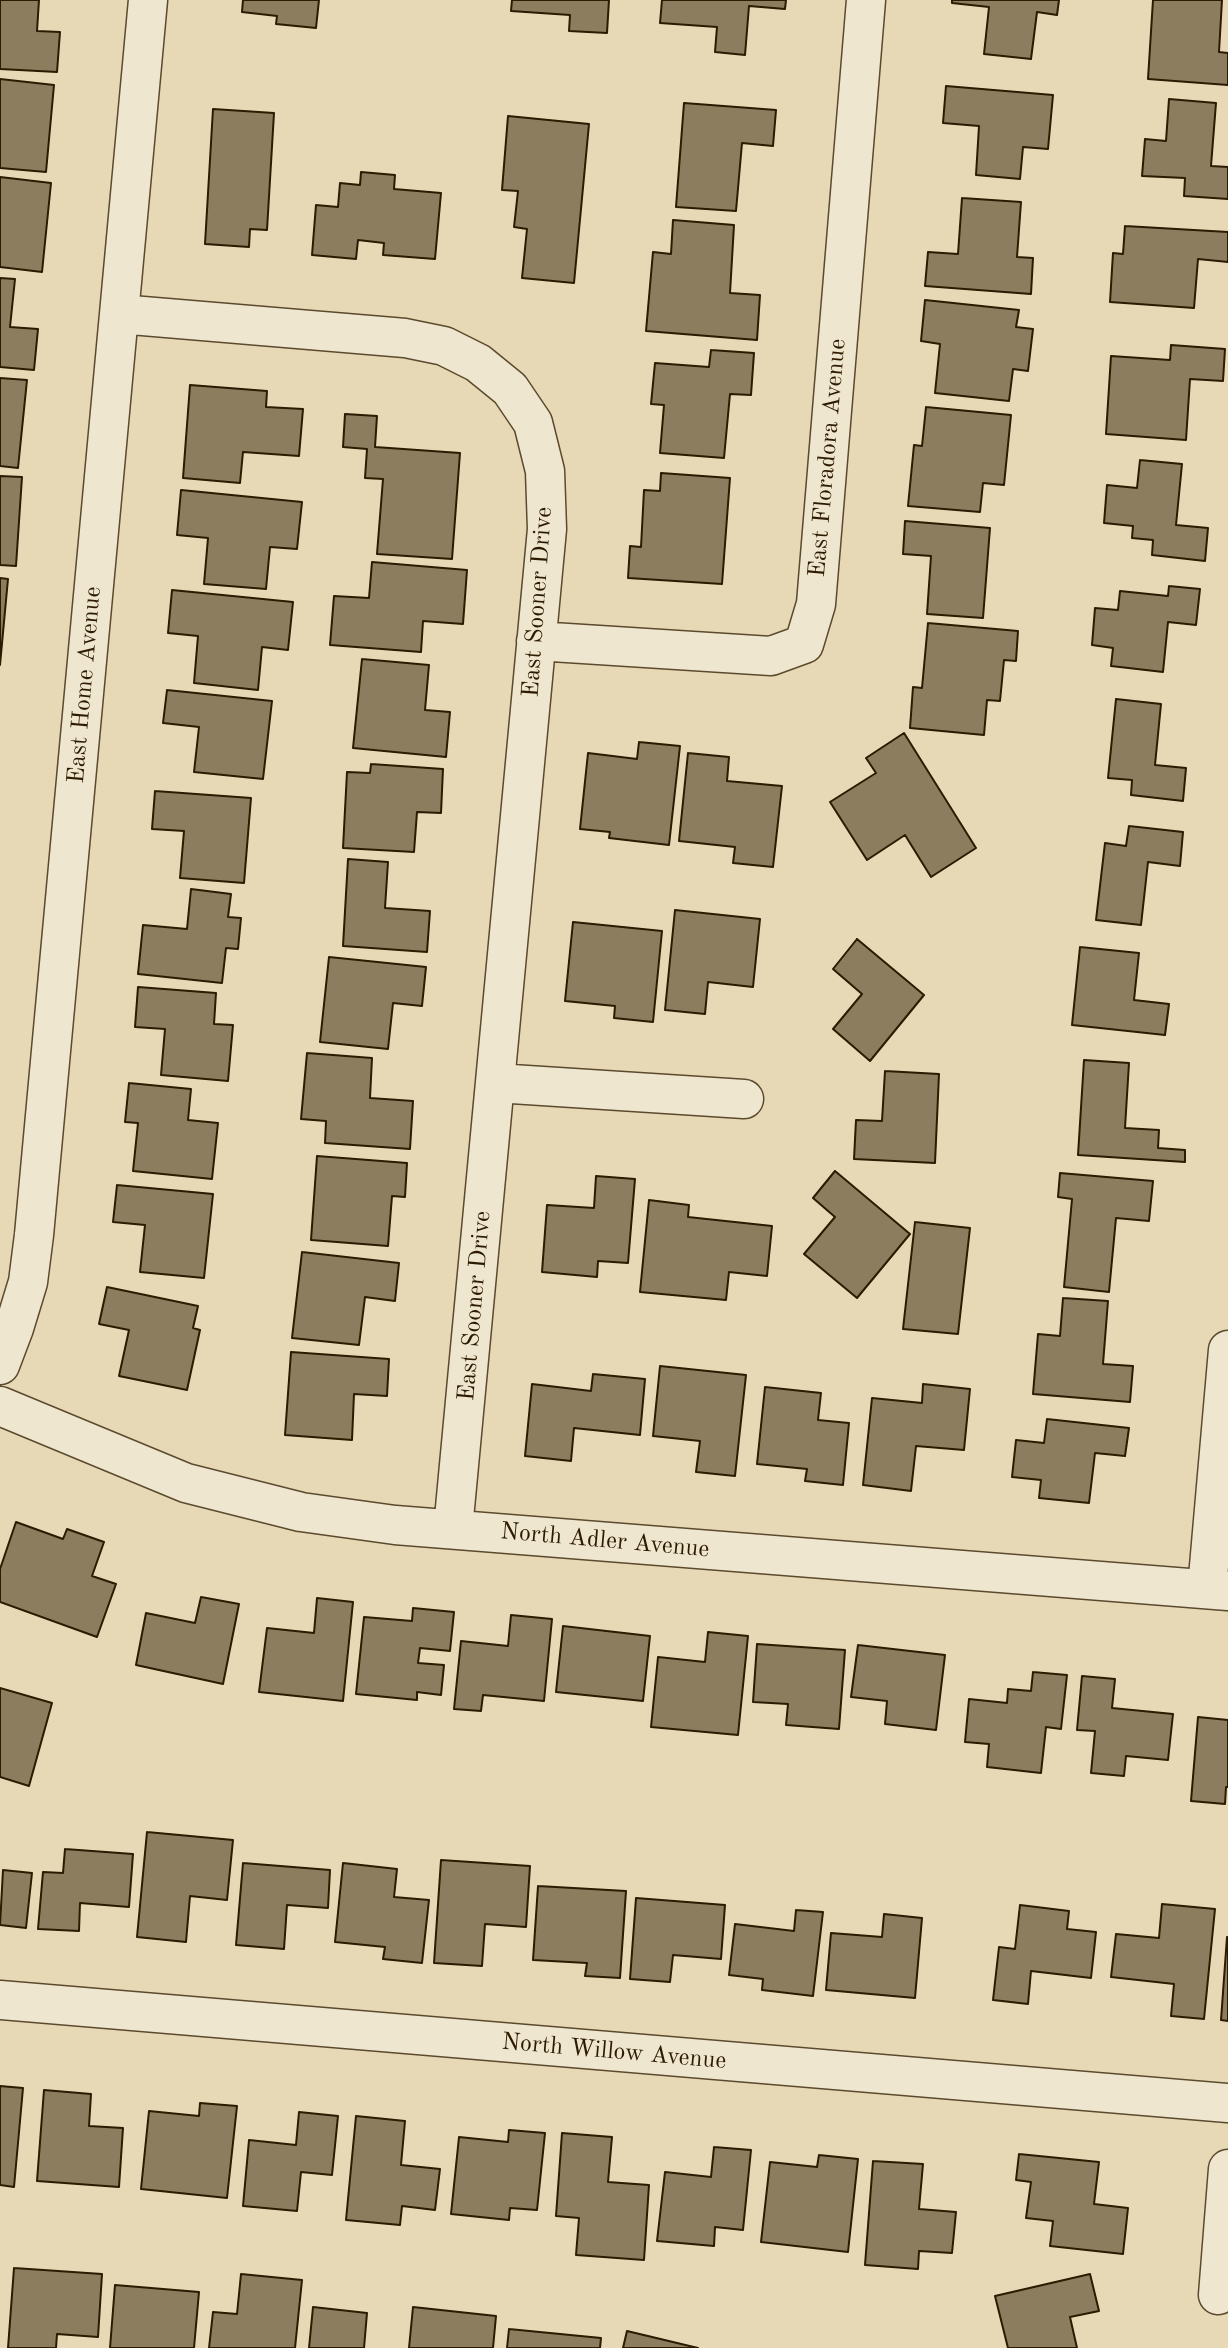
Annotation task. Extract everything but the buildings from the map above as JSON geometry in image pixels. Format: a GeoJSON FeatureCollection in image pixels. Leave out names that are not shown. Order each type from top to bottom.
{"type":"FeatureCollection","features":[{"type":"Feature","properties":{"kind":"street","name":"East Home Avenue"},"geometry":{"type":"LineString","coordinates":[[0,1365],[28,1282],[34,1235],[148,0]]}},
{"type":"Feature","properties":{"kind":"street","name":"East Floradora Avenue"},"geometry":{"type":"LineString","coordinates":[[536,641],[771,656],[804,644],[816,604],[866,0]]}},
{"type":"Feature","properties":{"kind":"street","name":"East Sooner Drive"},"geometry":{"type":"LineString","coordinates":[[119,314],[405,338],[444,346],[478,363],[510,389],[533,423],[545,471],[547,529],[453,1529]]}},
{"type":"Feature","properties":{"kind":"street"},"geometry":{"type":"LineString","coordinates":[[496,1083],[744,1099]]}},
{"type":"Feature","properties":{"kind":"street"},"geometry":{"type":"LineString","coordinates":[[1217,1590],[1228,1350]]}},
{"type":"Feature","properties":{"kind":"street","name":"North Adler Avenue"},"geometry":{"type":"LineString","coordinates":[[0,1406],[186,1483],[301,1512],[395,1525],[1217,1590]]}},
{"type":"Feature","properties":{"kind":"street","name":"North Willow Avenue"},"geometry":{"type":"LineString","coordinates":[[0,2000],[1228,2103]]}},
{"type":"Feature","properties":{"kind":"street"},"geometry":{"type":"LineString","coordinates":[[1218,2295],[1228,2169]]}}]}
